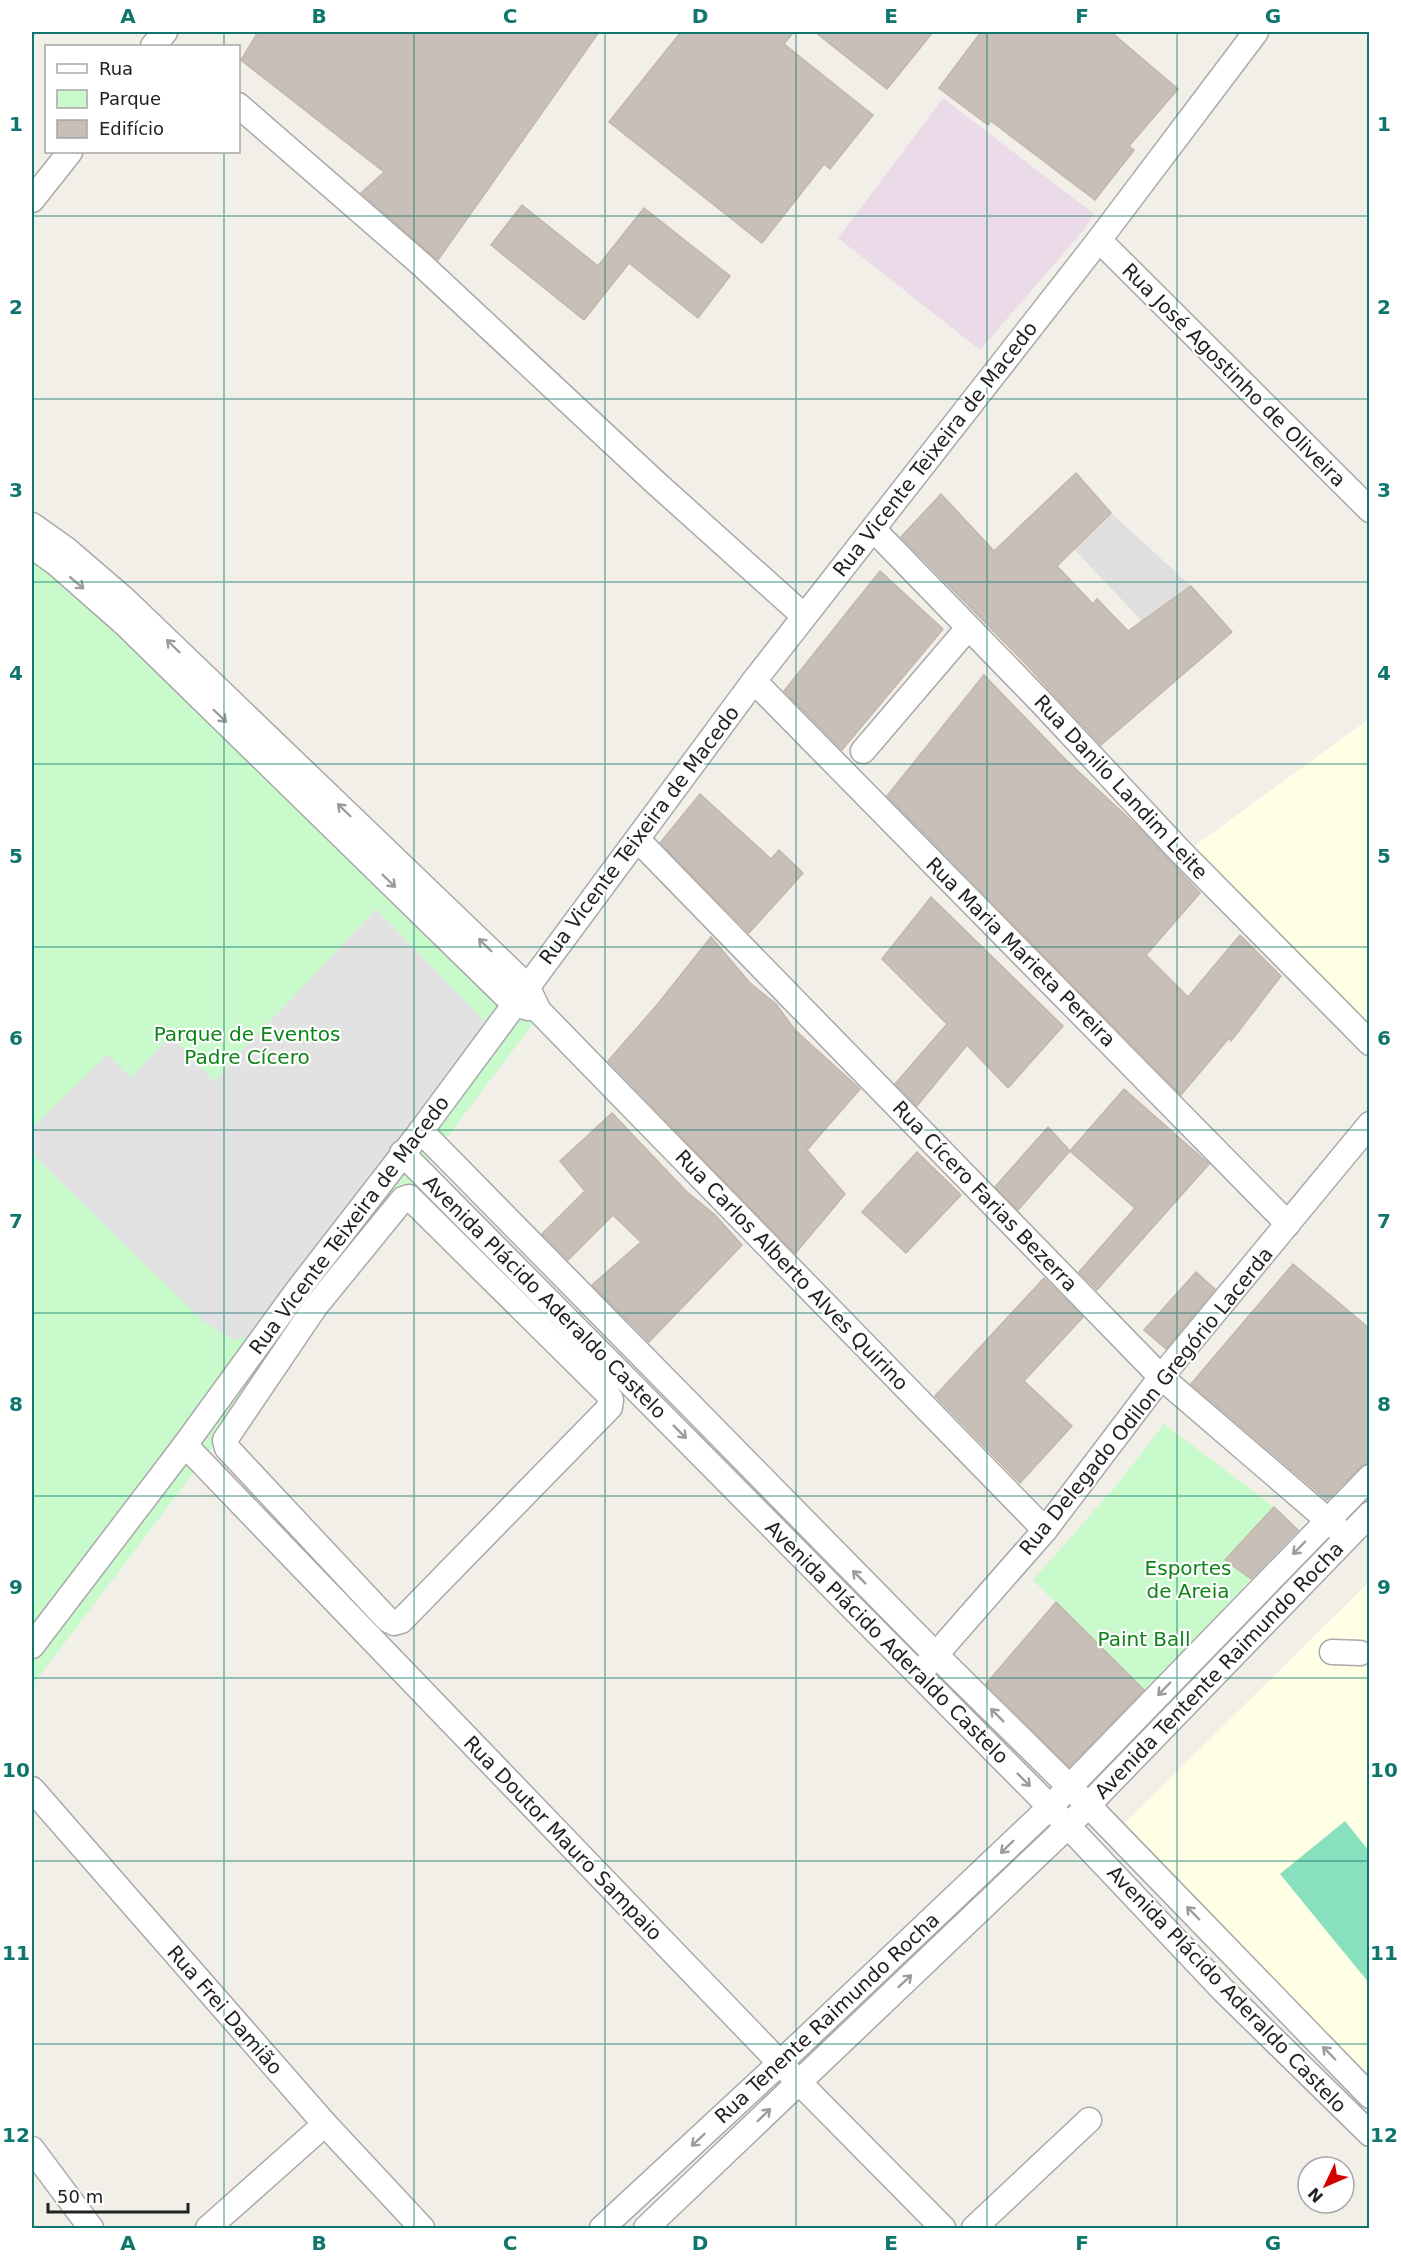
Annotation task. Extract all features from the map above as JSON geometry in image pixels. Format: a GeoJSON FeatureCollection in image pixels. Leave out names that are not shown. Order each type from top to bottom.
{"type":"FeatureCollection","features":[{"type":"Feature","properties":{"kind":"street","name":"Rua Vicente Teixeira de Macedo"},"geometry":{"type":"LineString","coordinates":[[32,1646],[185,1445],[297,1291],[421,1131],[754,681],[1099,240],[1256,32]]}},
{"type":"Feature","properties":{"kind":"street"},"geometry":{"type":"LineString","coordinates":[[240,107],[421,264],[656,483],[804,616]]}},
{"type":"Feature","properties":{"kind":"street"},"geometry":{"type":"LineString","coordinates":[[32,200],[69,153]]}},
{"type":"Feature","properties":{"kind":"street","name":"Rua José Agostinho de Oliveira"},"geometry":{"type":"LineString","coordinates":[[1099,240],[1370,510]]}},
{"type":"Feature","properties":{"kind":"street","name":"Rua Danilo Landim Leite"},"geometry":{"type":"LineString","coordinates":[[874,530],[1042,703],[1178,849],[1370,1043]]}},
{"type":"Feature","properties":{"kind":"street"},"geometry":{"type":"LineString","coordinates":[[38,540],[123,598],[201,685],[521,995]]}},
{"type":"Feature","properties":{"kind":"street"},"geometry":{"type":"LineString","coordinates":[[862,751],[968,628]]}},
{"type":"Feature","properties":{"kind":"street","name":"Rua Maria Marieta Pereira"},"geometry":{"type":"LineString","coordinates":[[754,681],[1288,1224]]}},
{"type":"Feature","properties":{"kind":"street","name":"Rua Cícero Farias Bezerra"},"geometry":{"type":"LineString","coordinates":[[638,840],[1161,1377],[1347,1536]]}},
{"type":"Feature","properties":{"kind":"street","name":"Rua Carlos Alberto Alves Quirino"},"geometry":{"type":"LineString","coordinates":[[521,995],[1044,1530]]}},
{"type":"Feature","properties":{"kind":"street","name":"Rua Delegado Odilon Gregório Lacerda"},"geometry":{"type":"LineString","coordinates":[[919,1674],[1044,1530],[1161,1377],[1370,1124]]}},
{"type":"Feature","properties":{"kind":"street","name":"Avenida Plácido Aderaldo Castelo"},"geometry":{"type":"LineString","coordinates":[[421,1131],[936,1654],[1088,1805],[1370,2096]]}},
{"type":"Feature","properties":{"kind":"street","name":"Avenida Plácido Aderaldo Castelo"},"geometry":{"type":"LineString","coordinates":[[402,1153],[1050,1807],[1223,1990],[1370,2134]]}},
{"type":"Feature","properties":{"kind":"street"},"geometry":{"type":"LineString","coordinates":[[409,1197],[607,1393],[611,1400],[610,1407],[401,1621],[394,1623],[388,1620],[225,1445],[225,1440],[315,1307],[403,1198],[409,1197]]}},
{"type":"Feature","properties":{"kind":"street"},"geometry":{"type":"LineString","coordinates":[[297,1291],[315,1307]]}},
{"type":"Feature","properties":{"kind":"street"},"geometry":{"type":"LineString","coordinates":[[627,1378],[646,1360]]}},
{"type":"Feature","properties":{"kind":"street","name":"Rua Doutor Mauro Sampaio"},"geometry":{"type":"LineString","coordinates":[[185,1445],[780,2063],[943,2229]]}},
{"type":"Feature","properties":{"kind":"street","name":"Avenida Tentente Raimundo Rocha"},"geometry":{"type":"LineString","coordinates":[[1050,1807],[1370,1477]]}},
{"type":"Feature","properties":{"kind":"street","name":"Avenida Tentente Raimundo Rocha"},"geometry":{"type":"LineString","coordinates":[[1068,1826],[1370,1514]]}},
{"type":"Feature","properties":{"kind":"street"},"geometry":{"type":"LineString","coordinates":[[1332,1652],[1360,1653]]}},
{"type":"Feature","properties":{"kind":"street","name":"Rua Frei Damião"},"geometry":{"type":"LineString","coordinates":[[32,1789],[325,2124],[422,2229]]}},
{"type":"Feature","properties":{"kind":"street","name":"Rua Tenente Raimundo Rocha"},"geometry":{"type":"LineString","coordinates":[[602,2229],[1050,1807]]}},
{"type":"Feature","properties":{"kind":"street","name":"Rua Tenente Raimundo Rocha"},"geometry":{"type":"LineString","coordinates":[[646,2229],[1068,1826]]}},
{"type":"Feature","properties":{"kind":"street"},"geometry":{"type":"LineString","coordinates":[[916,1934],[934,1954]]}},
{"type":"Feature","properties":{"kind":"street"},"geometry":{"type":"LineString","coordinates":[[974,2229],[1089,2120]]}},
{"type":"Feature","properties":{"kind":"street"},"geometry":{"type":"LineString","coordinates":[[208,2229],[325,2124]]}},
{"type":"Feature","properties":{"kind":"street"},"geometry":{"type":"LineString","coordinates":[[32,2149],[91,2229]]}},
{"type":"Feature","properties":{"kind":"shaded area"},"geometry":{"type":"Polygon","coordinates":[[[943,98],[1094,214],[1083,231],[980,350],[838,238],[943,98]]]}},
{"type":"Feature","properties":{"kind":"shaded area"},"geometry":{"type":"Polygon","coordinates":[[[1111,513],[1191,586],[1142,621],[1074,549],[1111,513]]]}},
{"type":"Feature","properties":{"kind":"shaded area"},"geometry":{"type":"Polygon","coordinates":[[[1369,719],[1369,1028],[1193,847],[1369,719]]]}},
{"type":"Feature","properties":{"kind":"shaded area"},"geometry":{"type":"Polygon","coordinates":[[[376,909],[500,1037],[270,1332],[233,1340],[203,1321],[32,1154],[32,1128],[108,1054],[131,1078],[170,1036],[214,1081],[376,909]]]}},
{"type":"Feature","properties":{"kind":"shaded area"},"geometry":{"type":"Polygon","coordinates":[[[1369,1582],[1369,2078],[1124,1824],[1369,1582]]]}},
{"type":"Feature","properties":{"kind":"green space","name":"Parque de Eventos Padre Cícero"},"geometry":{"type":"Polygon","coordinates":[[[32,546],[539,1016],[32,1686],[32,546]]]}},
{"type":"Feature","properties":{"kind":"green space"},"geometry":{"type":"Polygon","coordinates":[[[1164,1424],[1274,1507],[1225,1559],[1251,1579],[1146,1693],[1033,1580],[1120,1481],[1164,1424]]]}},
{"type":"Feature","properties":{"kind":"green space"},"geometry":{"type":"Polygon","coordinates":[[[1345,1821],[1369,1851],[1369,1983],[1280,1874],[1345,1821]]]}},
{"type":"Feature","properties":{"kind":"building"},"geometry":{"type":"Polygon","coordinates":[[[258,32],[599,32],[438,260],[361,193],[384,172],[241,60],[258,32]]]}},
{"type":"Feature","properties":{"kind":"building"},"geometry":{"type":"Polygon","coordinates":[[[681,32],[794,32],[784,44],[873,115],[830,169],[824,164],[762,243],[609,122],[681,32]]]}},
{"type":"Feature","properties":{"kind":"building"},"geometry":{"type":"Polygon","coordinates":[[[815,32],[933,32],[887,89],[815,32]]]}},
{"type":"Feature","properties":{"kind":"building"},"geometry":{"type":"Polygon","coordinates":[[[981,32],[1111,32],[1178,89],[1129,146],[1134,150],[1095,200],[991,121],[988,125],[939,88],[981,32]]]}},
{"type":"Feature","properties":{"kind":"building"},"geometry":{"type":"Polygon","coordinates":[[[522,205],[598,266],[644,208],[730,276],[698,318],[629,263],[584,320],[491,245],[522,205]]]}},
{"type":"Feature","properties":{"kind":"building"},"geometry":{"type":"Polygon","coordinates":[[[1076,473],[1111,513],[1057,566],[1093,604],[1097,599],[1128,631],[1191,586],[1232,632],[1101,745],[1022,660],[901,537],[941,494],[994,551],[1076,473]]]}},
{"type":"Feature","properties":{"kind":"building"},"geometry":{"type":"Polygon","coordinates":[[[880,571],[943,629],[842,750],[784,691],[880,571]]]}},
{"type":"Feature","properties":{"kind":"building"},"geometry":{"type":"Polygon","coordinates":[[[984,675],[1066,760],[1137,826],[1200,893],[1146,955],[1188,997],[1240,935],[1281,976],[1231,1041],[1229,1038],[1181,1095],[887,796],[984,675]]]}},
{"type":"Feature","properties":{"kind":"building"},"geometry":{"type":"Polygon","coordinates":[[[700,794],[771,859],[779,850],[803,873],[749,933],[660,843],[700,794]]]}},
{"type":"Feature","properties":{"kind":"building"},"geometry":{"type":"Polygon","coordinates":[[[931,897],[1063,1026],[1008,1088],[967,1045],[917,1106],[895,1084],[947,1024],[882,959],[931,897]]]}},
{"type":"Feature","properties":{"kind":"building"},"geometry":{"type":"Polygon","coordinates":[[[711,937],[750,983],[776,1004],[795,1030],[860,1089],[807,1150],[845,1194],[795,1254],[608,1061],[657,1005],[711,937]]]}},
{"type":"Feature","properties":{"kind":"building"},"geometry":{"type":"Polygon","coordinates":[[[1124,1089],[1209,1164],[1097,1290],[1079,1272],[1135,1208],[1070,1151],[1124,1089]]]}},
{"type":"Feature","properties":{"kind":"building"},"geometry":{"type":"Polygon","coordinates":[[[612,1113],[686,1191],[715,1215],[742,1245],[649,1342],[592,1285],[641,1242],[613,1215],[568,1260],[542,1234],[585,1191],[560,1161],[612,1113]]]}},
{"type":"Feature","properties":{"kind":"building"},"geometry":{"type":"Polygon","coordinates":[[[1048,1127],[1070,1151],[1018,1210],[995,1187],[1048,1127]]]}},
{"type":"Feature","properties":{"kind":"building"},"geometry":{"type":"Polygon","coordinates":[[[917,1152],[961,1195],[906,1253],[862,1212],[917,1152]]]}},
{"type":"Feature","properties":{"kind":"building"},"geometry":{"type":"Polygon","coordinates":[[[1293,1264],[1370,1329],[1370,1463],[1360,1467],[1327,1500],[1191,1384],[1293,1264]]]}},
{"type":"Feature","properties":{"kind":"building"},"geometry":{"type":"Polygon","coordinates":[[[1196,1272],[1215,1289],[1166,1349],[1144,1330],[1196,1272]]]}},
{"type":"Feature","properties":{"kind":"building"},"geometry":{"type":"Polygon","coordinates":[[[1044,1278],[1083,1317],[1024,1381],[1072,1426],[1020,1483],[935,1396],[1044,1278]]]}},
{"type":"Feature","properties":{"kind":"building"},"geometry":{"type":"Polygon","coordinates":[[[1274,1507],[1298,1530],[1251,1579],[1225,1560],[1274,1507]]]}},
{"type":"Feature","properties":{"kind":"building"},"geometry":{"type":"Polygon","coordinates":[[[1056,1602],[1144,1690],[1069,1767],[986,1684],[1056,1602]]]}},
{"type":"Feature","properties":{"kind":"park label","name":"Esportes de Areia"},"geometry":{"type":"Point","coordinates":[1188,1580]}},
{"type":"Feature","properties":{"kind":"park label","name":"Paint Ball"},"geometry":{"type":"Point","coordinates":[1144,1639]}}]}
